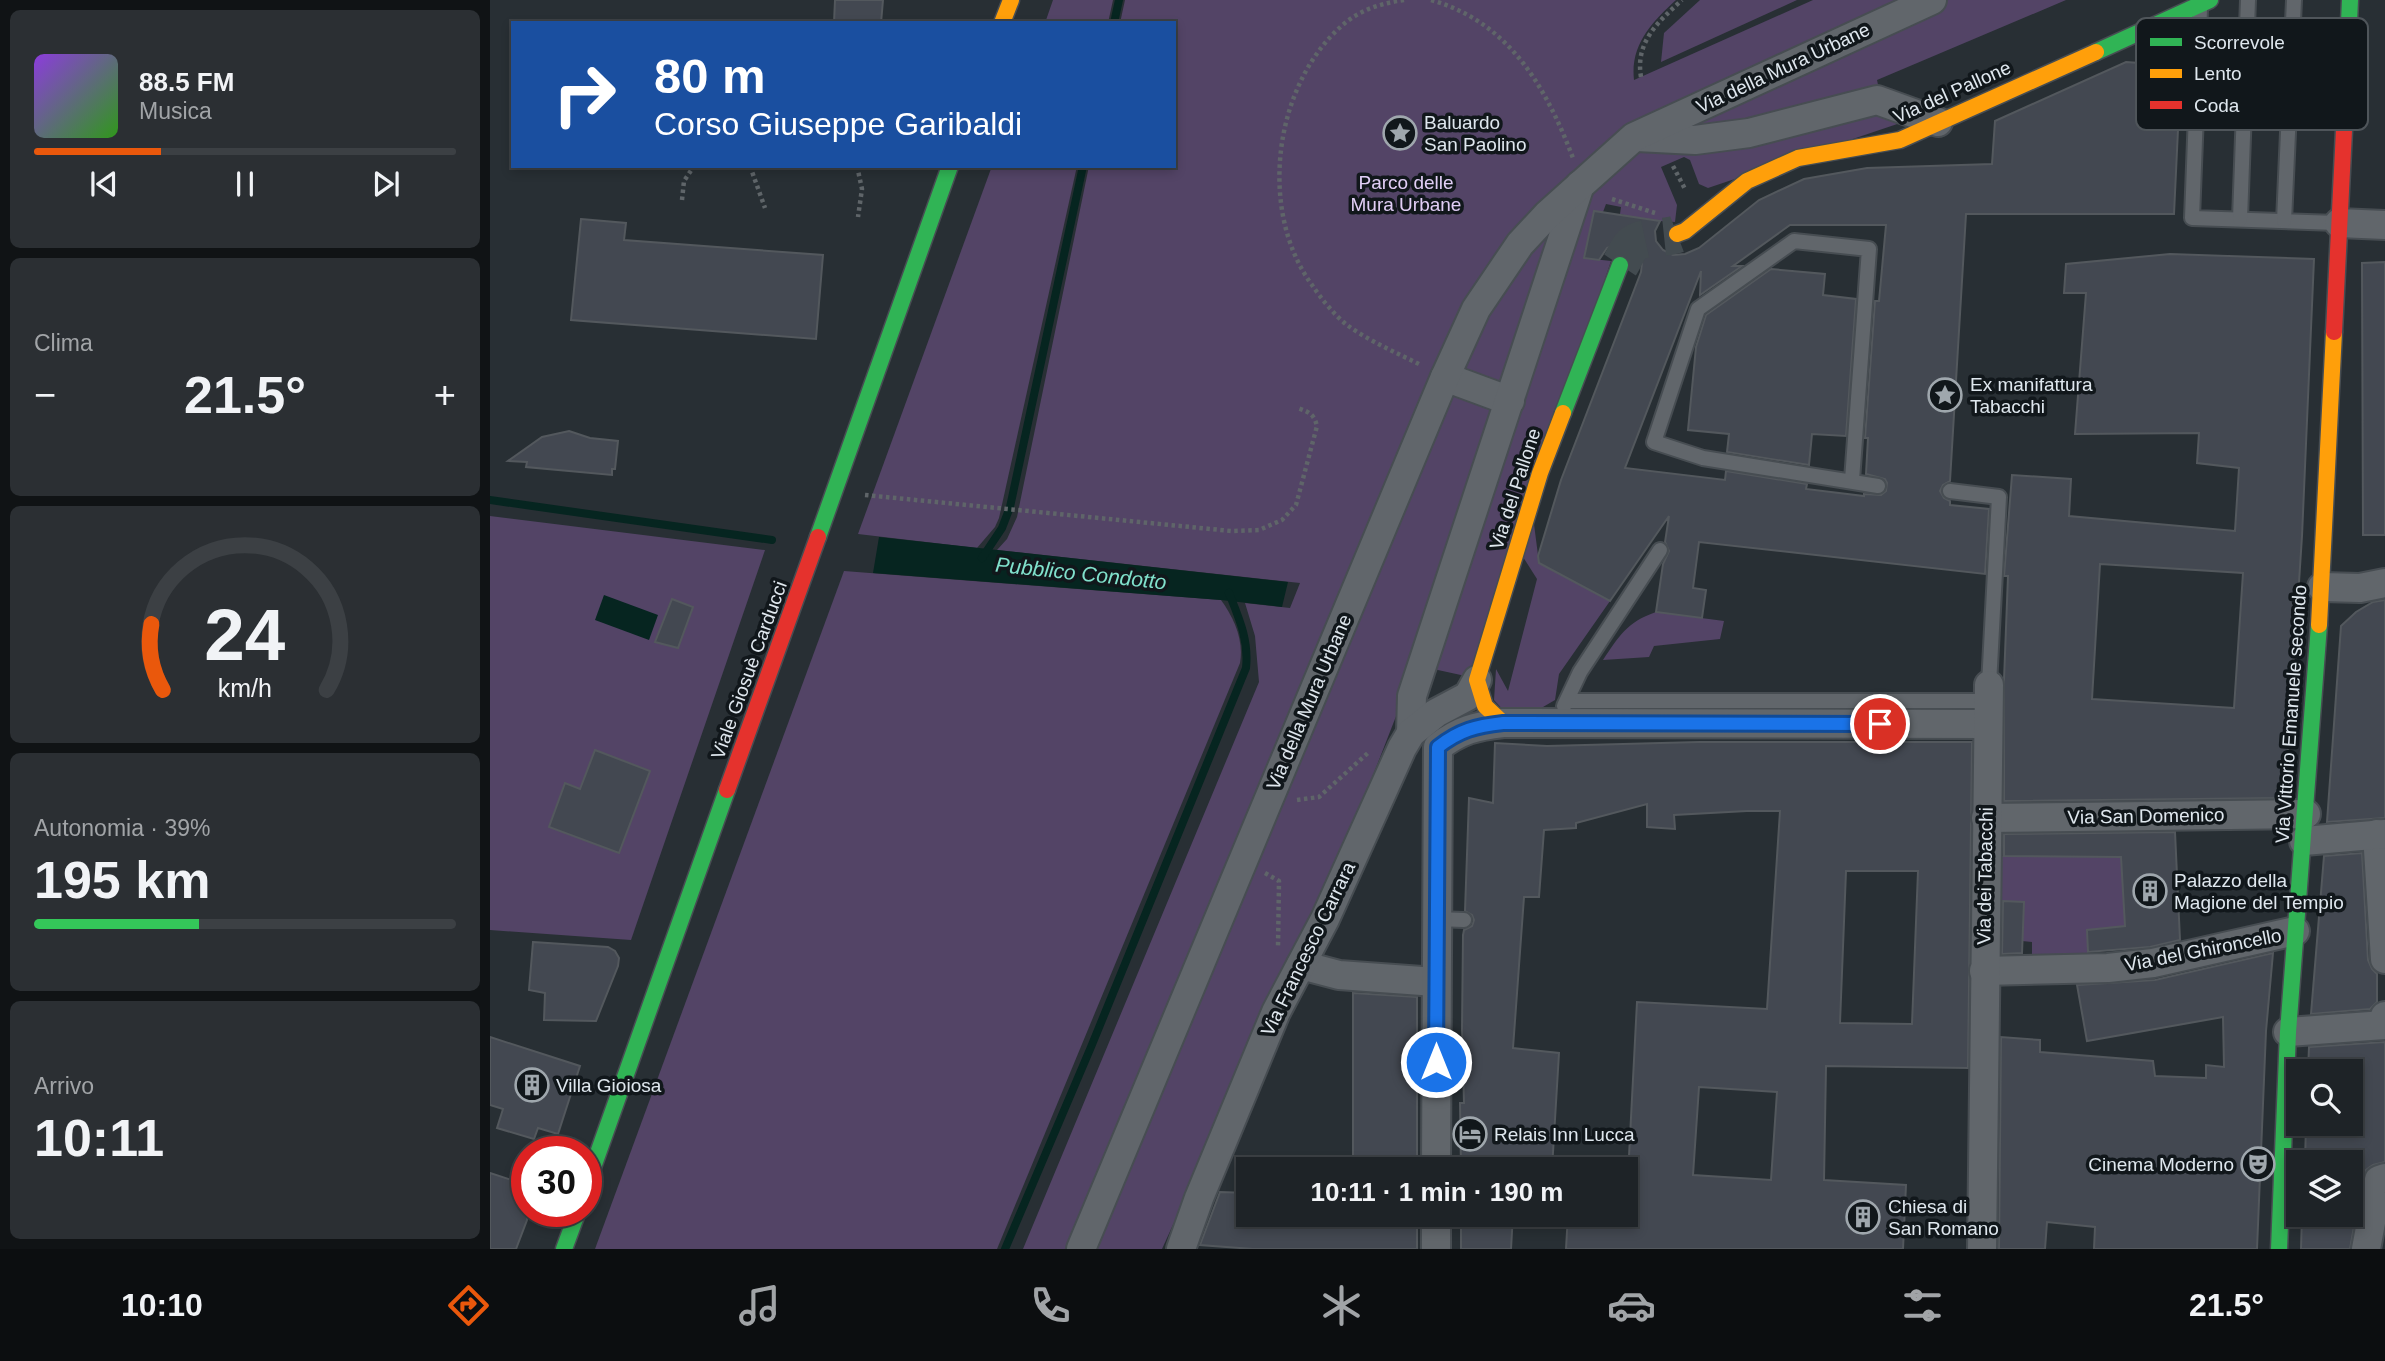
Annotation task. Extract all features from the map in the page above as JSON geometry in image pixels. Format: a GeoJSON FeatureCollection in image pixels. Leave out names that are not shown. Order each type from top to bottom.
{"type":"FeatureCollection","features":[{"type":"Feature","properties":{"kind":"street"},"geometry":{"type":"LineString","coordinates":[[1003,21],[1011,0]]}},
{"type":"Feature","properties":{"kind":"street","name":"Via della Mura Urbane"},"geometry":{"type":"LineString","coordinates":[[1081,1249],[1445,377],[1476,309],[1520,244],[1581,182],[1634,137],[1933,0]]}},
{"type":"Feature","properties":{"kind":"street","name":"Via Vittorio Emanuele secondo"},"geometry":{"type":"LineString","coordinates":[[2349,18],[2350,0]]}},
{"type":"Feature","properties":{"kind":"street","name":"Via del Pallone"},"geometry":{"type":"LineString","coordinates":[[2169,18],[2205,2]]}},
{"type":"Feature","properties":{"kind":"street","name":"Via del Pallone"},"geometry":{"type":"LineString","coordinates":[[1677,234],[1747,181],[1798,158],[1900,140],[2136,33]]}},
{"type":"Feature","properties":{"kind":"street","name":"Via della Mura Urbane"},"geometry":{"type":"LineString","coordinates":[[1634,137],[1695,140],[1748,133],[1877,100],[1938,122]]}},
{"type":"Feature","properties":{"kind":"street","name":"Via Vittorio Emanuele secondo"},"geometry":{"type":"LineString","coordinates":[[2280,1249],[2288,1032],[2322,587],[2344,130]]}},
{"type":"Feature","properties":{"kind":"street","name":"Viale Giosuè Carducci"},"geometry":{"type":"LineString","coordinates":[[602,1141],[949,168]]}},
{"type":"Feature","properties":{"kind":"street"},"geometry":{"type":"LineString","coordinates":[[1419,727],[1412,696],[1581,182]]}},
{"type":"Feature","properties":{"kind":"street"},"geometry":{"type":"LineString","coordinates":[[2339,223],[2385,225]]}},
{"type":"Feature","properties":{"kind":"street","name":"Via del Pallone"},"geometry":{"type":"LineString","coordinates":[[1477,680],[1540,473],[1620,265]]}},
{"type":"Feature","properties":{"kind":"street"},"geometry":{"type":"LineString","coordinates":[[1445,377],[1510,401]]}},
{"type":"Feature","properties":{"kind":"street"},"geometry":{"type":"LineString","coordinates":[[2322,587],[2360,588],[2385,583]]}},
{"type":"Feature","properties":{"kind":"street"},"geometry":{"type":"LineString","coordinates":[[1419,727],[1468,696],[1477,680]]}},
{"type":"Feature","properties":{"kind":"street"},"geometry":{"type":"LineString","coordinates":[[1477,680],[1485,706],[1503,723]]}},
{"type":"Feature","properties":{"kind":"street"},"geometry":{"type":"LineString","coordinates":[[1438,747],[1451,737],[1475,726],[1561,713],[1988,703]]}},
{"type":"Feature","properties":{"kind":"street","name":"Via dei Tabacchi"},"geometry":{"type":"LineString","coordinates":[[1982,1249],[1988,703]]}},
{"type":"Feature","properties":{"kind":"street"},"geometry":{"type":"LineString","coordinates":[[1419,727],[1436,733],[1438,747],[1436,1157]]}},
{"type":"Feature","properties":{"kind":"street","name":"Via Francesco Carrara"},"geometry":{"type":"LineString","coordinates":[[1181,1249],[1199,1198],[1276,1012],[1289,962],[1325,919],[1402,748],[1419,727]]}},
{"type":"Feature","properties":{"kind":"street","name":"Via San Domenico"},"geometry":{"type":"LineString","coordinates":[[1986,818],[2305,827],[2381,834]]}},
{"type":"Feature","properties":{"kind":"street"},"geometry":{"type":"LineString","coordinates":[[2381,834],[2385,960]]}},
{"type":"Feature","properties":{"kind":"street","name":"Via del Ghironcello"},"geometry":{"type":"LineString","coordinates":[[1984,971],[2108,968],[2153,964],[2295,931]]}},
{"type":"Feature","properties":{"kind":"street"},"geometry":{"type":"LineString","coordinates":[[1289,962],[1339,975],[1436,982]]}},
{"type":"Feature","properties":{"kind":"street"},"geometry":{"type":"LineString","coordinates":[[2288,1032],[2385,1025],[2385,1016]]}},
{"type":"Feature","properties":{"kind":"street"},"geometry":{"type":"LineString","coordinates":[[2366,1249],[2378,1180],[2385,1178]]}},
{"type":"Feature","properties":{"kind":"street"},"geometry":{"type":"LineString","coordinates":[[564,1249],[572,1227]]}},
{"type":"Feature","properties":{"kind":"street"},"geometry":{"type":"LineString","coordinates":[[1436,1227],[1436,1249]]}},
{"type":"Feature","properties":{"kind":"lane"},"geometry":{"type":"LineString","coordinates":[[2247,18],[2248,0]]}},
{"type":"Feature","properties":{"kind":"lane"},"geometry":{"type":"LineString","coordinates":[[2293,18],[2294,0]]}},
{"type":"Feature","properties":{"kind":"lane"},"geometry":{"type":"LineString","coordinates":[[2197,130],[2192,218],[2339,223]]}},
{"type":"Feature","properties":{"kind":"lane"},"geometry":{"type":"LineString","coordinates":[[2240,219],[2243,130]]}},
{"type":"Feature","properties":{"kind":"lane"},"geometry":{"type":"LineString","coordinates":[[2284,220],[2288,130]]}},
{"type":"Feature","properties":{"kind":"lane"},"geometry":{"type":"LineString","coordinates":[[1852,480],[1869,248],[1794,241],[1698,309],[1654,442],[1703,458],[1878,486]]}},
{"type":"Feature","properties":{"kind":"lane"},"geometry":{"type":"LineString","coordinates":[[1950,491],[1999,497],[1988,703]]}},
{"type":"Feature","properties":{"kind":"lane"},"geometry":{"type":"LineString","coordinates":[[1561,713],[1580,672],[1660,550]]}},
{"type":"Feature","properties":{"kind":"lane"},"geometry":{"type":"LineString","coordinates":[[1436,919],[1464,920]]}},
{"type":"Feature","properties":{"kind":"path"},"geometry":{"type":"LineString","coordinates":[[1404,0],[1364,11],[1345,23],[1326,43],[1308,69],[1295,97],[1280,151],[1280,210],[1287,238],[1299,264],[1311,284],[1346,324],[1445,377]]}},
{"type":"Feature","properties":{"kind":"path"},"geometry":{"type":"LineString","coordinates":[[1431,0],[1472,16],[1496,32],[1515,52],[1542,89],[1567,143],[1581,182]]}},
{"type":"Feature","properties":{"kind":"path"},"geometry":{"type":"LineString","coordinates":[[1641,77],[1639,59],[1644,42],[1654,26],[1682,0]]}},
{"type":"Feature","properties":{"kind":"path"},"geometry":{"type":"LineString","coordinates":[[682,200],[684,181],[693,168]]}},
{"type":"Feature","properties":{"kind":"path"},"geometry":{"type":"LineString","coordinates":[[751,168],[765,208]]}},
{"type":"Feature","properties":{"kind":"path"},"geometry":{"type":"LineString","coordinates":[[857,168],[862,189],[858,217]]}},
{"type":"Feature","properties":{"kind":"path"},"geometry":{"type":"LineString","coordinates":[[857,494],[1231,531],[1259,530],[1282,520],[1296,505],[1317,426],[1315,417],[1298,408]]}},
{"type":"Feature","properties":{"kind":"path"},"geometry":{"type":"LineString","coordinates":[[1267,803],[1319,797],[1371,749]]}},
{"type":"Feature","properties":{"kind":"path"},"geometry":{"type":"LineString","coordinates":[[1243,861],[1279,881],[1289,962]]}},
{"type":"Feature","properties":{"kind":"green space"},"geometry":{"type":"Polygon","coordinates":[[[1053,0],[1113,0],[1108,21],[1046,21],[1053,0]]]}},
{"type":"Feature","properties":{"kind":"green space","name":"Parco delle Mura Urbane"},"geometry":{"type":"Polygon","coordinates":[[[1125,0],[1676,0],[1644,35],[1636,56],[1634,80],[1813,0],[2066,0],[1877,80],[1885,117],[1918,117],[1708,188],[1699,184],[1690,160],[1684,157],[1661,167],[1677,205],[1675,222],[1644,220],[1620,214],[1621,207],[1606,204],[1603,212],[1594,211],[1584,258],[1611,261],[1470,677],[1415,665],[1326,887],[1162,1249],[1023,1249],[1259,682],[1255,636],[1245,603],[1290,608],[1300,583],[997,550],[1007,539],[1017,517],[1089,168],[1176,168],[1176,21],[1120,21],[1125,0]]]}},
{"type":"Feature","properties":{"kind":"green space"},"geometry":{"type":"Polygon","coordinates":[[[1700,0],[1797,0],[1661,62],[1664,33],[1700,0]]]}},
{"type":"Feature","properties":{"kind":"green space"},"geometry":{"type":"Polygon","coordinates":[[[991,168],[1077,168],[995,527],[977,548],[858,534],[991,168]]]}},
{"type":"Feature","properties":{"kind":"green space"},"geometry":{"type":"Polygon","coordinates":[[[490,516],[765,550],[631,940],[490,930],[490,516]]]}},
{"type":"Feature","properties":{"kind":"green space"},"geometry":{"type":"Polygon","coordinates":[[[1534,524],[1539,563],[1610,601],[1559,674],[1555,700],[1543,707],[1505,712],[1494,700],[1496,669],[1508,691],[1537,579],[1523,557],[1534,524]]]}},
{"type":"Feature","properties":{"kind":"green space"},"geometry":{"type":"Polygon","coordinates":[[[844,571],[1221,600],[1237,630],[1241,646],[1240,663],[997,1249],[595,1249],[844,571]]]}},
{"type":"Feature","properties":{"kind":"green space"},"geometry":{"type":"Polygon","coordinates":[[[1656,612],[1724,621],[1720,639],[1654,646],[1649,657],[1603,660],[1625,631],[1638,620],[1656,612]]]}},
{"type":"Feature","properties":{"kind":"green space"},"geometry":{"type":"Polygon","coordinates":[[[2001,856],[2121,857],[2125,926],[2087,930],[2088,959],[2032,959],[2032,942],[2022,941],[2024,902],[2000,901],[2001,856]]]}},
{"type":"Feature","properties":{"kind":"water"},"geometry":{"type":"Polygon","coordinates":[[[879,537],[1288,582],[1282,607],[873,573],[879,537]]]}},
{"type":"Feature","properties":{"kind":"water"},"geometry":{"type":"Polygon","coordinates":[[[604,595],[658,615],[649,640],[595,620],[604,595]]]}},
{"type":"Feature","properties":{"kind":"building"},"geometry":{"type":"Polygon","coordinates":[[[835,0],[883,0],[881,21],[834,21],[835,0]]]}},
{"type":"Feature","properties":{"kind":"building"},"geometry":{"type":"Polygon","coordinates":[[[2126,62],[2136,63],[2136,130],[2178,130],[2174,214],[1966,214],[1950,481],[1943,485],[1940,491],[1944,498],[1950,501],[1950,505],[1989,509],[1985,574],[1699,542],[1693,588],[1706,590],[1702,618],[1656,612],[1663,564],[1669,551],[1665,542],[1669,516],[1610,601],[1539,563],[1538,556],[1561,480],[1641,272],[1642,262],[1637,252],[1627,244],[1616,244],[1607,248],[1599,260],[1584,258],[1594,211],[1660,221],[1655,231],[1656,241],[1663,250],[1673,255],[1685,254],[1699,248],[1759,200],[1804,179],[1867,168],[1992,164],[1995,121],[2126,62]],[[1790,225],[1733,266],[1742,266],[1700,295],[1701,271],[1625,468],[1725,480],[1726,471],[1807,484],[1806,489],[1864,496],[1881,495],[1886,491],[1887,483],[1885,479],[1866,474],[1868,438],[1865,438],[1875,301],[1879,301],[1886,225],[1790,225]]]}},
{"type":"Feature","properties":{"kind":"building"},"geometry":{"type":"Polygon","coordinates":[[[581,219],[626,223],[624,240],[823,255],[816,339],[571,320],[581,219]]]}},
{"type":"Feature","properties":{"kind":"building"},"geometry":{"type":"Polygon","coordinates":[[[2170,254],[2314,259],[2302,536],[2285,798],[2004,801],[2004,680],[2008,576],[2004,576],[2012,475],[2071,479],[2069,516],[2235,531],[2239,468],[2197,463],[2199,433],[2075,434],[2086,293],[2064,293],[2066,264],[2170,254]],[[2100,564],[2092,699],[2234,708],[2243,573],[2100,564]]]}},
{"type":"Feature","properties":{"kind":"building"},"geometry":{"type":"Polygon","coordinates":[[[2385,262],[2385,535],[2363,535],[2362,263],[2385,262]]]}},
{"type":"Feature","properties":{"kind":"building"},"geometry":{"type":"Polygon","coordinates":[[[1771,269],[1825,274],[1823,295],[1856,299],[1846,436],[1812,434],[1809,465],[1727,452],[1729,434],[1688,430],[1696,347],[1706,315],[1771,269]]]}},
{"type":"Feature","properties":{"kind":"building"},"geometry":{"type":"Polygon","coordinates":[[[569,431],[590,438],[618,441],[612,475],[526,467],[527,462],[508,461],[542,437],[569,431]]]}},
{"type":"Feature","properties":{"kind":"building"},"geometry":{"type":"Polygon","coordinates":[[[672,599],[693,607],[678,648],[655,642],[672,599]]]}},
{"type":"Feature","properties":{"kind":"building"},"geometry":{"type":"Polygon","coordinates":[[[2385,600],[2385,818],[2327,822],[2341,626],[2356,612],[2373,602],[2385,600]]]}},
{"type":"Feature","properties":{"kind":"building"},"geometry":{"type":"Polygon","coordinates":[[[1699,742],[1972,742],[1968,1068],[1826,1066],[1824,1180],[1906,1185],[1903,1249],[1566,1249],[1567,1227],[1638,1227],[1638,1157],[1629,1157],[1637,1002],[1767,1009],[1780,811],[1674,815],[1675,829],[1647,827],[1647,804],[1576,823],[1576,828],[1544,830],[1539,897],[1524,897],[1513,1048],[1559,1053],[1553,1157],[1461,1157],[1460,1103],[1464,1103],[1463,935],[1464,930],[1472,926],[1474,920],[1472,915],[1465,911],[1469,798],[1493,803],[1495,743],[1547,746],[1699,742]],[[1846,871],[1840,1023],[1912,1024],[1918,871],[1846,871]],[[1699,1087],[1693,1175],[1771,1180],[1777,1092],[1699,1087]]]}},
{"type":"Feature","properties":{"kind":"building"},"geometry":{"type":"Polygon","coordinates":[[[595,750],[650,771],[619,853],[549,827],[565,783],[580,789],[595,750]]]}},
{"type":"Feature","properties":{"kind":"building","name":"Palazzo della Magione del Tempio"},"geometry":{"type":"Polygon","coordinates":[[[2175,832],[2180,940],[2150,947],[2088,952],[2087,930],[2125,926],[2121,857],[2004,856],[2004,834],[2175,832]]]}},
{"type":"Feature","properties":{"kind":"building"},"geometry":{"type":"Polygon","coordinates":[[[2362,853],[2368,960],[2377,974],[2377,1002],[2370,1009],[2311,1014],[2324,856],[2362,853]]]}},
{"type":"Feature","properties":{"kind":"building"},"geometry":{"type":"Polygon","coordinates":[[[2003,901],[2024,902],[2022,953],[2002,954],[2003,901]]]}},
{"type":"Feature","properties":{"kind":"building"},"geometry":{"type":"Polygon","coordinates":[[[533,942],[608,947],[615,951],[619,958],[618,966],[596,1021],[544,1020],[545,993],[529,990],[533,942]]]}},
{"type":"Feature","properties":{"kind":"building"},"geometry":{"type":"Polygon","coordinates":[[[2273,953],[2266,1031],[2257,1249],[2094,1249],[2095,1227],[2047,1222],[2045,1249],[1999,1249],[2001,1037],[2040,1040],[2040,1052],[2153,1061],[2155,1076],[2206,1078],[2206,1065],[2224,1067],[2223,1017],[2087,1041],[2077,985],[2155,980],[2273,953]]]}},
{"type":"Feature","properties":{"kind":"building"},"geometry":{"type":"Polygon","coordinates":[[[1353,993],[1417,997],[1417,1157],[1353,1157],[1353,993]]]}},
{"type":"Feature","properties":{"kind":"building","name":"Villa Gioiosa"},"geometry":{"type":"Polygon","coordinates":[[[490,1037],[580,1066],[558,1134],[538,1128],[535,1136],[524,1136],[497,1128],[503,1109],[490,1105],[490,1037]]]}},
{"type":"Feature","properties":{"kind":"building"},"geometry":{"type":"Polygon","coordinates":[[[2385,1042],[2385,1162],[2373,1165],[2363,1176],[2363,1150],[2305,1150],[2306,1136],[2363,1136],[2363,1059],[2308,1059],[2309,1047],[2385,1042]]]}},
{"type":"Feature","properties":{"kind":"building"},"geometry":{"type":"Polygon","coordinates":[[[490,1173],[511,1180],[511,1227],[524,1227],[516,1249],[490,1249],[490,1173]]]}},
{"type":"Feature","properties":{"kind":"building"},"geometry":{"type":"Polygon","coordinates":[[[1220,1192],[1236,1193],[1236,1227],[1417,1227],[1417,1249],[1253,1249],[1200,1245],[1220,1192]]]}},
{"type":"Feature","properties":{"kind":"building"},"geometry":{"type":"Polygon","coordinates":[[[1461,1227],[1512,1227],[1511,1249],[1461,1249],[1461,1227]]]}},
{"type":"Feature","properties":{"kind":"building"},"geometry":{"type":"Polygon","coordinates":[[[2302,1227],[2354,1227],[2350,1249],[2301,1249],[2302,1227]]]}},
{"type":"Feature","properties":{"kind":"waterway"},"geometry":{"type":"LineString","coordinates":[[1114,21],[1119,0]]}},
{"type":"Feature","properties":{"kind":"waterway"},"geometry":{"type":"LineString","coordinates":[[982,558],[1002,528],[1010,507],[1083,168]]}},
{"type":"Feature","properties":{"kind":"waterway","name":"Pubblico Condotto"},"geometry":{"type":"LineString","coordinates":[[490,500],[772,540]]}},
{"type":"Feature","properties":{"kind":"waterway"},"geometry":{"type":"LineString","coordinates":[[1005,1249],[1246,668],[1245,639],[1229,593]]}},
{"type":"Feature","properties":{"kind":"tunnel"},"geometry":{"type":"LineString","coordinates":[[1620,265],[1630,247],[1637,242],[1677,234]]}},
{"type":"Feature","properties":{"kind":"traffic: fast"},"geometry":{"type":"LineString","coordinates":[[2171,18],[2210,0]]}},
{"type":"Feature","properties":{"kind":"traffic: fast"},"geometry":{"type":"LineString","coordinates":[[2349,18],[2350,0]]}},
{"type":"Feature","properties":{"kind":"traffic: fast"},"geometry":{"type":"LineString","coordinates":[[2096,52],[2136,34]]}},
{"type":"Feature","properties":{"kind":"traffic: fast"},"geometry":{"type":"LineString","coordinates":[[818,537],[949,168]]}},
{"type":"Feature","properties":{"kind":"traffic: fast"},"geometry":{"type":"LineString","coordinates":[[1563,413],[1620,265]]}},
{"type":"Feature","properties":{"kind":"traffic: fast"},"geometry":{"type":"LineString","coordinates":[[2279,1249],[2288,1032],[2319,625]]}},
{"type":"Feature","properties":{"kind":"traffic: fast"},"geometry":{"type":"LineString","coordinates":[[602,1142],[727,790]]}},
{"type":"Feature","properties":{"kind":"traffic: fast"},"geometry":{"type":"LineString","coordinates":[[564,1249],[572,1227]]}},
{"type":"Feature","properties":{"kind":"traffic: slow"},"geometry":{"type":"LineString","coordinates":[[1003,21],[1011,0]]}},
{"type":"Feature","properties":{"kind":"traffic: slow"},"geometry":{"type":"LineString","coordinates":[[1677,234],[1685,231],[1747,181],[1798,158],[1900,140],[2096,52]]}},
{"type":"Feature","properties":{"kind":"traffic: slow"},"geometry":{"type":"LineString","coordinates":[[2319,625],[2334,332]]}},
{"type":"Feature","properties":{"kind":"traffic: slow"},"geometry":{"type":"LineString","coordinates":[[1503,723],[1485,706],[1477,680],[1540,473],[1563,413]]}},
{"type":"Feature","properties":{"kind":"traffic: jam"},"geometry":{"type":"LineString","coordinates":[[2334,332],[2344,130]]}},
{"type":"Feature","properties":{"kind":"traffic: jam"},"geometry":{"type":"LineString","coordinates":[[727,790],[818,537]]}},
{"type":"Feature","properties":{"kind":"place","name":"Baluardo San Paolino"},"geometry":{"type":"Point","coordinates":[1400,133]}},
{"type":"Feature","properties":{"kind":"place","name":"Ex manifattura Tabacchi"},"geometry":{"type":"Point","coordinates":[1945,395]}},
{"type":"Feature","properties":{"kind":"place","name":"Palazzo della Magione del Tempio"},"geometry":{"type":"Point","coordinates":[2150,891]}},
{"type":"Feature","properties":{"kind":"place","name":"Villa Gioiosa"},"geometry":{"type":"Point","coordinates":[532,1085]}},
{"type":"Feature","properties":{"kind":"place","name":"Relais Inn Lucca"},"geometry":{"type":"Point","coordinates":[1470,1134]}},
{"type":"Feature","properties":{"kind":"place","name":"Cinema Moderno"},"geometry":{"type":"Point","coordinates":[2258,1164]}},
{"type":"Feature","properties":{"kind":"place","name":"Chiesa di San Romano"},"geometry":{"type":"Point","coordinates":[1863,1217]}},
{"type":"Feature","properties":{"kind":"route"},"geometry":{"type":"LineString","coordinates":[[1436,1062],[1438,747],[1451,737],[1475,726],[1503,723],[1880,724]]}}]}
